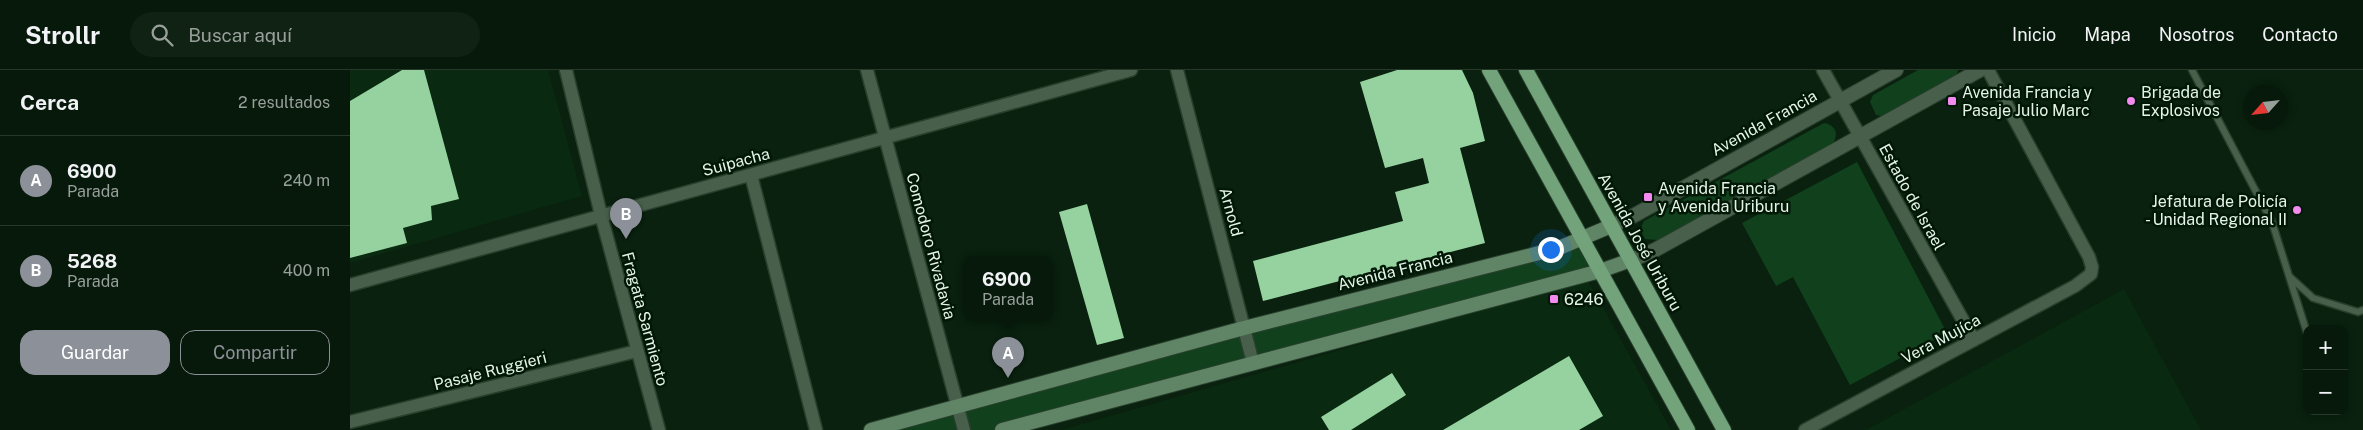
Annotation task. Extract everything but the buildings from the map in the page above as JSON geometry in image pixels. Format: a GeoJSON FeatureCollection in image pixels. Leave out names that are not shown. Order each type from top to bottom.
{"type":"FeatureCollection","features":[{"type":"Feature","properties":{"kind":"main road"},"geometry":{"type":"LineString","coordinates":[[1489,70],[1688,430]]}},
{"type":"Feature","properties":{"kind":"main road","name":"Avenida José Uriburu"},"geometry":{"type":"LineString","coordinates":[[1526,70],[1724,430]]}},
{"type":"Feature","properties":{"kind":"main road","name":"Avenida Francia"},"geometry":{"type":"LineString","coordinates":[[871,430],[1244,328],[1559,248],[1611,226]]}},
{"type":"Feature","properties":{"kind":"main road"},"geometry":{"type":"LineString","coordinates":[[1002,430],[1600,271],[1631,260]]}},
{"type":"Feature","properties":{"kind":"street","name":"Fragata Sarmiento"},"geometry":{"type":"LineString","coordinates":[[566,70],[601,215],[659,430]]}},
{"type":"Feature","properties":{"kind":"street","name":"Comodoro Rivadavia"},"geometry":{"type":"LineString","coordinates":[[867,70],[964,430]]}},
{"type":"Feature","properties":{"kind":"street","name":"Suipacha"},"geometry":{"type":"LineString","coordinates":[[350,285],[1131,70]]}},
{"type":"Feature","properties":{"kind":"street","name":"Arnold"},"geometry":{"type":"LineString","coordinates":[[1177,70],[1253,363]]}},
{"type":"Feature","properties":{"kind":"street","name":"Estado de Israel"},"geometry":{"type":"LineString","coordinates":[[1823,70],[1974,340]]}},
{"type":"Feature","properties":{"kind":"street","name":"Avenida Francia"},"geometry":{"type":"LineString","coordinates":[[1611,226],[1646,209],[1896,70]]}},
{"type":"Feature","properties":{"kind":"street"},"geometry":{"type":"LineString","coordinates":[[1631,260],[1653,251],[1980,70]]}},
{"type":"Feature","properties":{"kind":"street","name":"Vera Mujíca"},"geometry":{"type":"LineString","coordinates":[[1805,430],[2084,281],[2091,274],[2092,267],[2089,257],[1988,70]]}},
{"type":"Feature","properties":{"kind":"street"},"geometry":{"type":"LineString","coordinates":[[751,175],[816,430]]}},
{"type":"Feature","properties":{"kind":"street","name":"Pasaje Ruggieri"},"geometry":{"type":"LineString","coordinates":[[350,422],[637,351]]}},
{"type":"Feature","properties":{"kind":"lane"},"geometry":{"type":"LineString","coordinates":[[2192,70],[2272,222],[2304,325]]}},
{"type":"Feature","properties":{"kind":"lane"},"geometry":{"type":"LineString","coordinates":[[2289,276],[2313,298],[2358,312],[2363,310]]}},
{"type":"Feature","properties":{"kind":"shaded area"},"geometry":{"type":"Polygon","coordinates":[[[350,70],[548,70],[582,196],[350,263],[350,70]]]}},
{"type":"Feature","properties":{"kind":"shaded area"},"geometry":{"type":"Polygon","coordinates":[[[1918,70],[1958,70],[1957,74],[1949,79],[1882,116],[1876,115],[1870,102],[1873,95],[1918,70]]]}},
{"type":"Feature","properties":{"kind":"shaded area"},"geometry":{"type":"Polygon","coordinates":[[[1824,123],[1832,126],[1836,132],[1835,139],[1830,146],[1657,240],[1645,239],[1642,230],[1644,221],[1824,123]]]}},
{"type":"Feature","properties":{"kind":"shaded area"},"geometry":{"type":"Polygon","coordinates":[[[1857,162],[1947,333],[1850,385],[1793,277],[1776,286],[1742,223],[1857,162]]]}},
{"type":"Feature","properties":{"kind":"shaded area"},"geometry":{"type":"Polygon","coordinates":[[[1582,239],[1600,271],[1002,430],[871,430],[1582,239]]]}},
{"type":"Feature","properties":{"kind":"shaded area"},"geometry":{"type":"Polygon","coordinates":[[[1587,279],[1671,430],[1062,430],[1587,279]]]}},
{"type":"Feature","properties":{"kind":"shaded area"},"geometry":{"type":"Polygon","coordinates":[[[2124,289],[2201,430],[1866,430],[2084,311],[2124,289]]]}},
{"type":"Feature","properties":{"kind":"place","name":"Avenida Francia y Pasaje Julio Marc"},"geometry":{"type":"Point","coordinates":[1952,101]}},
{"type":"Feature","properties":{"kind":"place","name":"Brigada de Explosivos"},"geometry":{"type":"Point","coordinates":[2131,101]}},
{"type":"Feature","properties":{"kind":"place","name":"Avenida Francia y Avenida Uriburu"},"geometry":{"type":"Point","coordinates":[1648,197]}},
{"type":"Feature","properties":{"kind":"place","name":"Jefatura de Policía - Unidad Regional II"},"geometry":{"type":"Point","coordinates":[2297,210]}},
{"type":"Feature","properties":{"kind":"place","name":"5268"},"geometry":{"type":"Point","coordinates":[626,239]}},
{"type":"Feature","properties":{"kind":"place","name":"6246"},"geometry":{"type":"Point","coordinates":[1554,299]}},
{"type":"Feature","properties":{"kind":"place","name":"6900"},"geometry":{"type":"Point","coordinates":[1008,378]}}]}
